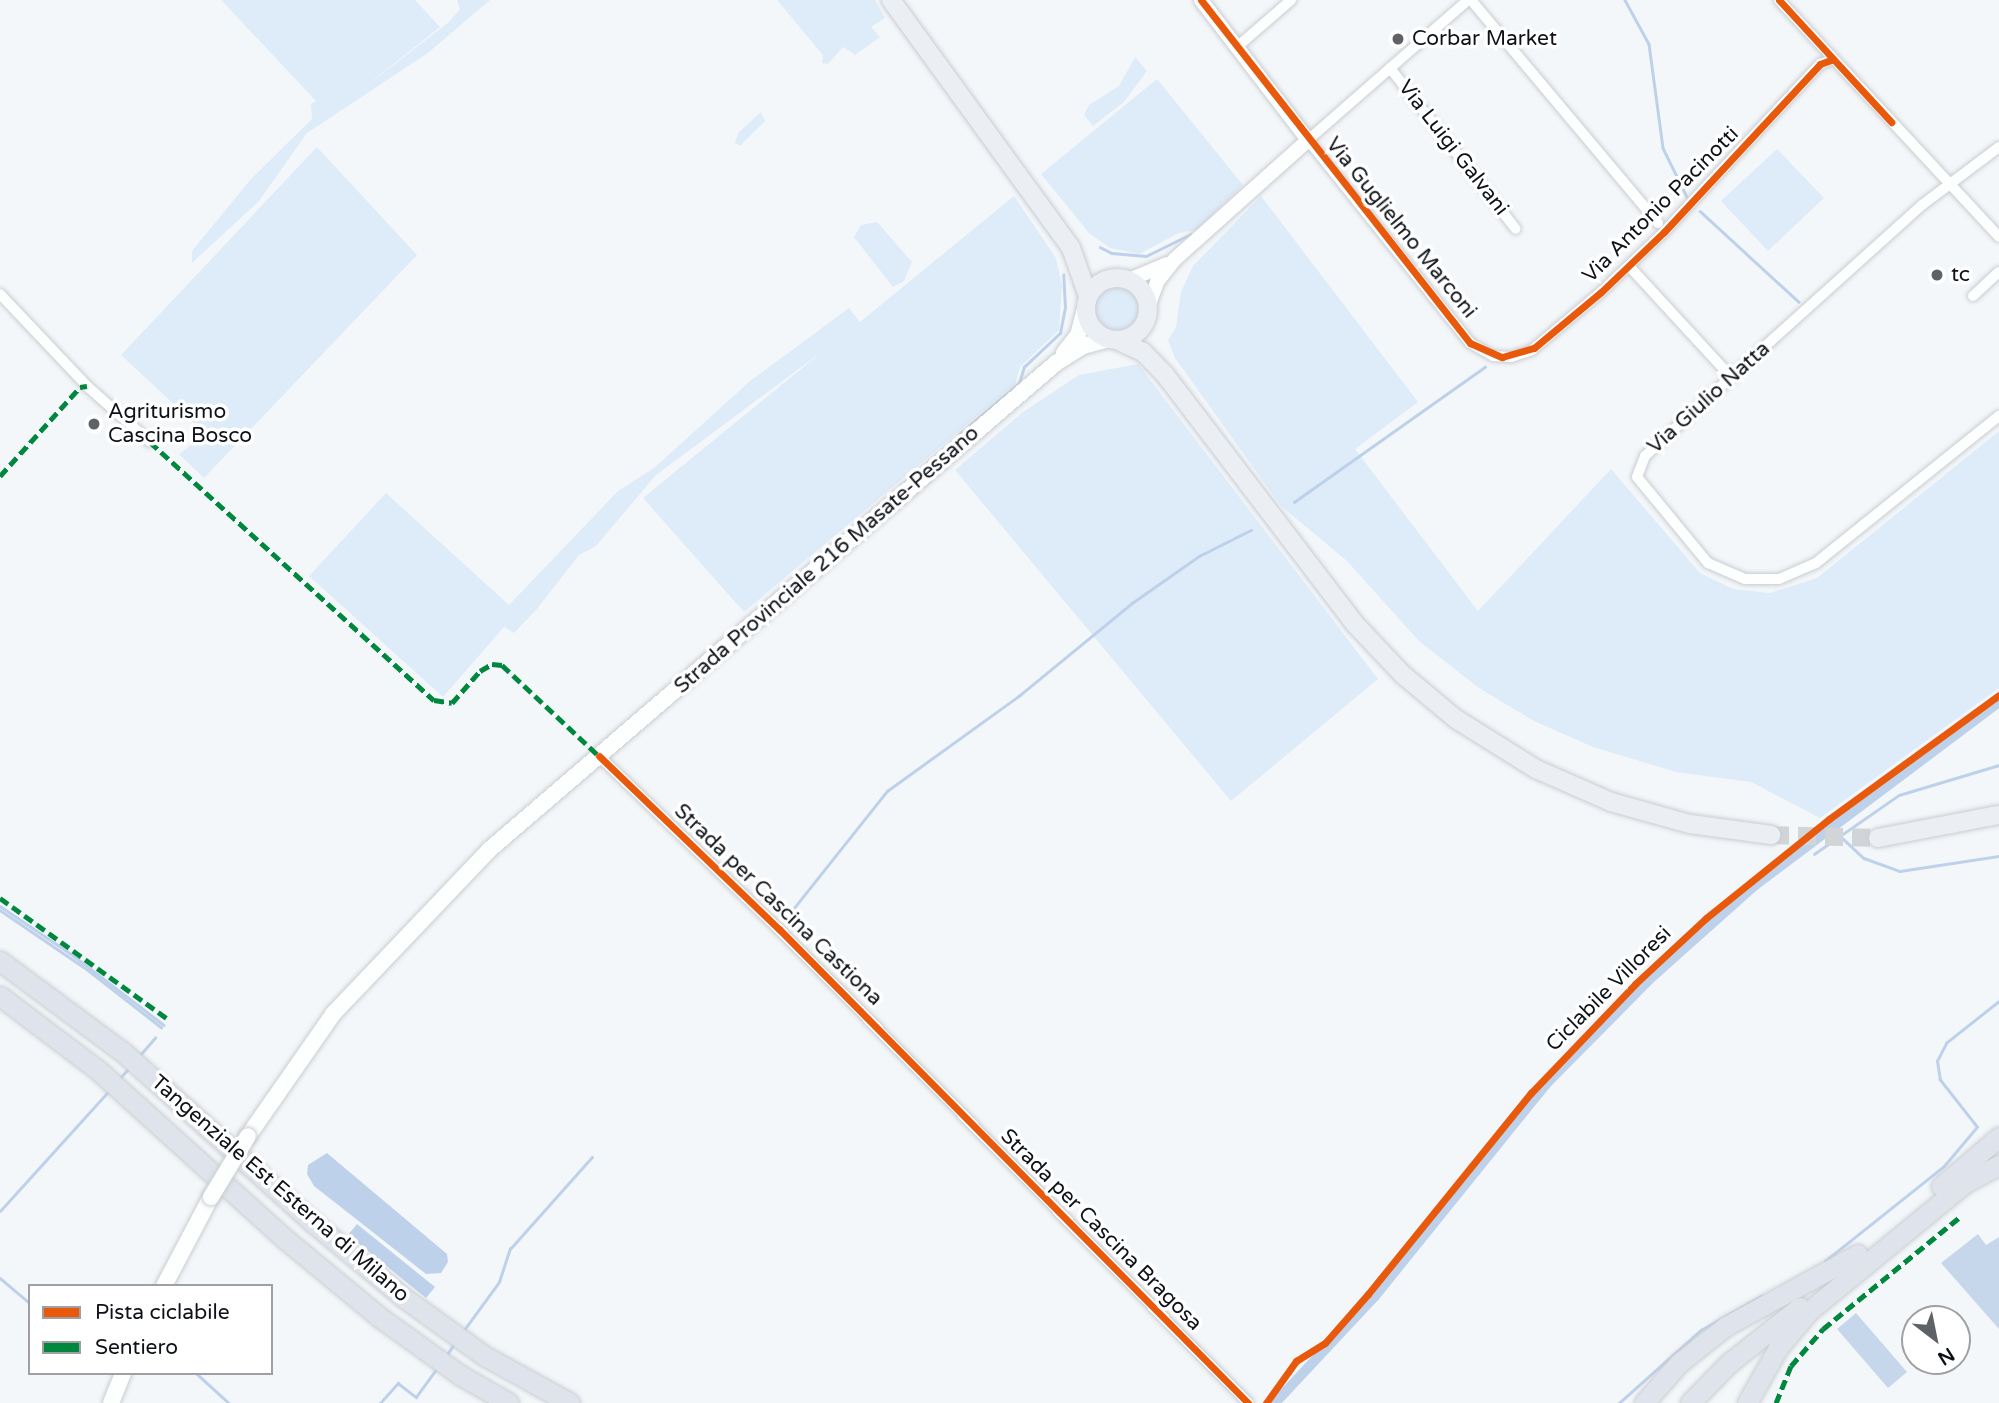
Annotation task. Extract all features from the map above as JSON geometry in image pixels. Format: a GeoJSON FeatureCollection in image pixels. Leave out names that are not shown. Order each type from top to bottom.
{"type":"FeatureCollection","features":[{"type":"Feature","properties":{"kind":"highway","name":"Tangenziale Est Esterna di Milano"},"geometry":{"type":"LineString","coordinates":[[0,961],[117,1046],[311,1221],[403,1297],[483,1355],[570,1403]]}},
{"type":"Feature","properties":{"kind":"highway","name":"Tangenziale Est Esterna di Milano"},"geometry":{"type":"LineString","coordinates":[[0,996],[99,1071],[285,1239],[378,1316],[460,1375],[509,1403]]}},
{"type":"Feature","properties":{"kind":"highway"},"geometry":{"type":"LineString","coordinates":[[1690,1403],[1729,1363],[1856,1262],[1999,1137]]}},
{"type":"Feature","properties":{"kind":"highway"},"geometry":{"type":"LineString","coordinates":[[1644,1403],[1679,1363],[1726,1326],[1856,1262],[1965,1183],[1999,1166]]}},
{"type":"Feature","properties":{"kind":"highway"},"geometry":{"type":"LineString","coordinates":[[1747,1403],[1787,1335],[1856,1262]]}},
{"type":"Feature","properties":{"kind":"main road"},"geometry":{"type":"LineString","coordinates":[[891,0],[1071,248],[1094,268],[1123,279],[1143,291],[1152,347],[1166,376]]}},
{"type":"Feature","properties":{"kind":"main road"},"geometry":{"type":"LineString","coordinates":[[1071,248],[1087,302],[1091,327],[1113,340],[1143,352],[1166,376],[1354,623],[1447,712],[1515,757],[1600,797],[1678,821],[1771,835]]}},
{"type":"Feature","properties":{"kind":"main road"},"geometry":{"type":"LineString","coordinates":[[1056,363],[1078,335],[1087,302],[1101,282],[1123,279]]}},
{"type":"Feature","properties":{"kind":"main road"},"geometry":{"type":"LineString","coordinates":[[1056,363],[1083,346],[1136,333],[1147,312]]}},
{"type":"Feature","properties":{"kind":"main road","name":"Strada Provinciale 216 Masate-Pessano"},"geometry":{"type":"LineString","coordinates":[[165,1284],[211,1197],[248,1136],[333,1014],[470,868],[1056,363]]}},
{"type":"Feature","properties":{"kind":"main road"},"geometry":{"type":"LineString","coordinates":[[1878,838],[1999,815]]}},
{"type":"Feature","properties":{"kind":"main road"},"geometry":{"type":"LineString","coordinates":[[111,1403],[122,1375]]}},
{"type":"Feature","properties":{"kind":"street"},"geometry":{"type":"LineString","coordinates":[[1201,0],[1308,140]]}},
{"type":"Feature","properties":{"kind":"street"},"geometry":{"type":"LineString","coordinates":[[1237,47],[1291,0]]}},
{"type":"Feature","properties":{"kind":"street"},"geometry":{"type":"LineString","coordinates":[[1147,312],[1157,282],[1174,260],[1469,0],[1658,223]]}},
{"type":"Feature","properties":{"kind":"street"},"geometry":{"type":"LineString","coordinates":[[1779,0],[1831,60],[1999,237]]}},
{"type":"Feature","properties":{"kind":"street","name":"Via Antonio Pacinotti"},"geometry":{"type":"LineString","coordinates":[[1502,357],[1534,348],[1629,266],[1820,64],[1831,60]]}},
{"type":"Feature","properties":{"kind":"street","name":"Via Luigi Galvani"},"geometry":{"type":"LineString","coordinates":[[1390,68],[1516,229]]}},
{"type":"Feature","properties":{"kind":"street","name":"Via Guglielmo Marconi"},"geometry":{"type":"LineString","coordinates":[[1308,140],[1470,343],[1502,357]]}},
{"type":"Feature","properties":{"kind":"street","name":"Via Giulio Natta"},"geometry":{"type":"LineString","coordinates":[[1999,147],[1951,186],[1922,205],[1731,377],[1645,456],[1637,477],[1702,559],[1745,579],[1779,579],[1810,567],[1999,416]]}},
{"type":"Feature","properties":{"kind":"street"},"geometry":{"type":"LineString","coordinates":[[1123,279],[1174,260]]}},
{"type":"Feature","properties":{"kind":"street","name":"Via Antonio Pacinotti"},"geometry":{"type":"LineString","coordinates":[[1629,266],[1731,377]]}},
{"type":"Feature","properties":{"kind":"street"},"geometry":{"type":"LineString","coordinates":[[1973,296],[1999,272]]}},
{"type":"Feature","properties":{"kind":"street"},"geometry":{"type":"LineString","coordinates":[[0,294],[87,386],[150,442]]}},
{"type":"Feature","properties":{"kind":"street","name":"Strada per Cascina Castiona"},"geometry":{"type":"LineString","coordinates":[[599,756],[930,1081]]}},
{"type":"Feature","properties":{"kind":"street","name":"Strada per Cascina Bragosa"},"geometry":{"type":"LineString","coordinates":[[930,1081],[1248,1403]]}},
{"type":"Feature","properties":{"kind":"shaded area"},"geometry":{"type":"Polygon","coordinates":[[[221,0],[415,0],[440,27],[357,93],[449,22],[460,9],[457,0],[490,0],[428,53],[307,133],[259,201],[192,263],[192,251],[251,179],[312,119],[311,104],[316,101],[221,0]]]}},
{"type":"Feature","properties":{"kind":"shaded area"},"geometry":{"type":"Polygon","coordinates":[[[777,0],[875,0],[885,18],[871,27],[880,37],[855,55],[843,47],[828,64],[822,63],[823,55],[777,0]]]}},
{"type":"Feature","properties":{"kind":"shaded area"},"geometry":{"type":"Polygon","coordinates":[[[1135,57],[1147,71],[1124,102],[1093,126],[1084,115],[1089,105],[1119,86],[1135,57]]]}},
{"type":"Feature","properties":{"kind":"shaded area"},"geometry":{"type":"Polygon","coordinates":[[[1157,79],[1243,185],[1197,230],[1179,233],[1139,254],[1110,248],[1089,233],[1041,174],[1157,79]]]}},
{"type":"Feature","properties":{"kind":"shaded area"},"geometry":{"type":"Polygon","coordinates":[[[761,112],[765,121],[740,146],[735,143],[738,133],[761,112]]]}},
{"type":"Feature","properties":{"kind":"shaded area"},"geometry":{"type":"Polygon","coordinates":[[[317,147],[417,255],[204,478],[179,454],[206,434],[121,355],[317,147]]]}},
{"type":"Feature","properties":{"kind":"shaded area"},"geometry":{"type":"Polygon","coordinates":[[[1777,149],[1824,198],[1768,251],[1721,201],[1777,149]]]}},
{"type":"Feature","properties":{"kind":"shaded area"},"geometry":{"type":"Polygon","coordinates":[[[1014,196],[1056,258],[1062,285],[1059,330],[1020,367],[1015,384],[744,612],[643,498],[823,351],[656,475],[596,546],[579,555],[536,610],[514,633],[504,627],[443,697],[309,576],[386,493],[509,605],[618,491],[654,468],[750,381],[849,308],[860,322],[1014,196]]]}},
{"type":"Feature","properties":{"kind":"shaded area"},"geometry":{"type":"Polygon","coordinates":[[[1261,196],[1418,402],[1355,449],[1478,611],[1611,469],[1700,573],[1733,589],[1770,593],[1817,578],[1999,431],[1999,688],[1820,818],[1751,782],[1676,772],[1593,747],[1534,721],[1479,688],[1419,641],[1347,561],[1281,506],[1175,358],[1168,340],[1176,327],[1181,292],[1193,266],[1261,196]]]}},
{"type":"Feature","properties":{"kind":"shaded area"},"geometry":{"type":"Polygon","coordinates":[[[877,222],[912,262],[904,281],[893,287],[854,237],[861,225],[877,222]]]}},
{"type":"Feature","properties":{"kind":"shaded area"},"geometry":{"type":"Polygon","coordinates":[[[1117,282],[1136,289],[1143,308],[1136,327],[1117,334],[1098,327],[1091,308],[1098,289],[1117,282]]]}},
{"type":"Feature","properties":{"kind":"shaded area"},"geometry":{"type":"Polygon","coordinates":[[[1138,364],[1378,679],[1231,801],[955,470],[1023,412],[1079,375],[1138,364]]]}},
{"type":"Feature","properties":{"kind":"shaded area"},"geometry":{"type":"Polygon","coordinates":[[[327,1153],[447,1254],[448,1262],[441,1273],[426,1274],[314,1186],[307,1174],[308,1165],[327,1153]]]}},
{"type":"Feature","properties":{"kind":"shaded area"},"geometry":{"type":"Polygon","coordinates":[[[357,1224],[435,1287],[426,1298],[348,1235],[357,1224]]]}},
{"type":"Feature","properties":{"kind":"shaded area"},"geometry":{"type":"Polygon","coordinates":[[[1978,1234],[1986,1245],[1999,1237],[1999,1329],[1941,1263],[1978,1234]]]}},
{"type":"Feature","properties":{"kind":"shaded area"},"geometry":{"type":"Polygon","coordinates":[[[1856,1313],[1901,1365],[1901,1375],[1903,1375],[1888,1388],[1837,1329],[1856,1313]]]}},
{"type":"Feature","properties":{"kind":"waterway"},"geometry":{"type":"LineString","coordinates":[[1625,0],[1649,44],[1663,148],[1687,197]]}},
{"type":"Feature","properties":{"kind":"waterway"},"geometry":{"type":"LineString","coordinates":[[1700,211],[1799,302]]}},
{"type":"Feature","properties":{"kind":"waterway"},"geometry":{"type":"LineString","coordinates":[[1100,247],[1112,253],[1146,256],[1191,234]]}},
{"type":"Feature","properties":{"kind":"waterway"},"geometry":{"type":"LineString","coordinates":[[957,436],[1019,383],[1024,367],[1060,333],[1065,308],[1063,275]]}},
{"type":"Feature","properties":{"kind":"waterway"},"geometry":{"type":"LineString","coordinates":[[1294,502],[1485,367]]}},
{"type":"Feature","properties":{"kind":"waterway"},"geometry":{"type":"LineString","coordinates":[[790,913],[887,791],[1020,695],[1132,603],[1199,556],[1251,530]]}},
{"type":"Feature","properties":{"kind":"waterway"},"geometry":{"type":"LineString","coordinates":[[1275,1403],[1375,1296],[1547,1083],[1652,977],[1754,886],[1999,702]]}},
{"type":"Feature","properties":{"kind":"waterway"},"geometry":{"type":"LineString","coordinates":[[1814,854],[1899,795],[1999,765]]}},
{"type":"Feature","properties":{"kind":"waterway"},"geometry":{"type":"LineString","coordinates":[[1839,835],[1864,858],[1900,871],[1999,856]]}},
{"type":"Feature","properties":{"kind":"waterway"},"geometry":{"type":"LineString","coordinates":[[0,906],[74,956],[164,1025]]}},
{"type":"Feature","properties":{"kind":"waterway"},"geometry":{"type":"LineString","coordinates":[[0,910],[88,970],[161,1027]]}},
{"type":"Feature","properties":{"kind":"waterway"},"geometry":{"type":"LineString","coordinates":[[1825,1261],[1944,1166],[1977,1127],[1940,1080],[1937,1061],[1946,1043],[1999,1001]]}},
{"type":"Feature","properties":{"kind":"waterway"},"geometry":{"type":"LineString","coordinates":[[140,1055],[155,1038]]}},
{"type":"Feature","properties":{"kind":"waterway"},"geometry":{"type":"LineString","coordinates":[[119,1079],[129,1068]]}},
{"type":"Feature","properties":{"kind":"waterway"},"geometry":{"type":"LineString","coordinates":[[0,1211],[108,1092]]}},
{"type":"Feature","properties":{"kind":"waterway"},"geometry":{"type":"LineString","coordinates":[[464,1330],[499,1282],[510,1249],[592,1157]]}},
{"type":"Feature","properties":{"kind":"waterway"},"geometry":{"type":"LineString","coordinates":[[0,1278],[28,1301]]}},
{"type":"Feature","properties":{"kind":"waterway"},"geometry":{"type":"LineString","coordinates":[[1619,1403],[1701,1330],[1761,1296]]}},
{"type":"Feature","properties":{"kind":"waterway"},"geometry":{"type":"LineString","coordinates":[[446,1356],[454,1344]]}},
{"type":"Feature","properties":{"kind":"waterway"},"geometry":{"type":"LineString","coordinates":[[380,1403],[398,1383],[416,1397],[438,1367]]}},
{"type":"Feature","properties":{"kind":"waterway"},"geometry":{"type":"LineString","coordinates":[[198,1375],[229,1403]]}},
{"type":"Feature","properties":{"kind":"tunnel"},"geometry":{"type":"LineString","coordinates":[[1771,835],[1878,838]]}},
{"type":"Feature","properties":{"kind":"marked path"},"geometry":{"type":"LineString","coordinates":[[0,476],[80,387],[87,386]]}},
{"type":"Feature","properties":{"kind":"marked path"},"geometry":{"type":"LineString","coordinates":[[150,442],[434,700],[452,703],[480,671],[492,664],[502,665],[599,756]]}},
{"type":"Feature","properties":{"kind":"marked path"},"geometry":{"type":"LineString","coordinates":[[0,898],[168,1019]]}},
{"type":"Feature","properties":{"kind":"marked path"},"geometry":{"type":"LineString","coordinates":[[1776,1403],[1791,1366],[1823,1329],[1961,1216]]}},
{"type":"Feature","properties":{"kind":"cycle path"},"geometry":{"type":"LineString","coordinates":[[1201,0],[1470,343],[1502,357],[1534,348],[1601,292],[1664,232],[1820,64],[1831,60]]}},
{"type":"Feature","properties":{"kind":"cycle path"},"geometry":{"type":"LineString","coordinates":[[1779,0],[1891,122]]}},
{"type":"Feature","properties":{"kind":"cycle path","name":"Ciclabile Villoresi"},"geometry":{"type":"LineString","coordinates":[[1266,1403],[1296,1361],[1325,1343],[1368,1294],[1531,1093],[1635,984],[1706,918],[1829,819],[1999,695]]}},
{"type":"Feature","properties":{"kind":"cycle path"},"geometry":{"type":"LineString","coordinates":[[599,756],[779,929],[1248,1403]]}},
{"type":"Feature","properties":{"kind":"place","name":"Corbar Market"},"geometry":{"type":"Point","coordinates":[1398,39]}},
{"type":"Feature","properties":{"kind":"place","name":"tc"},"geometry":{"type":"Point","coordinates":[1937,275]}},
{"type":"Feature","properties":{"kind":"place","name":"Agriturismo Cascina Bosco"},"geometry":{"type":"Point","coordinates":[94,424]}}]}
